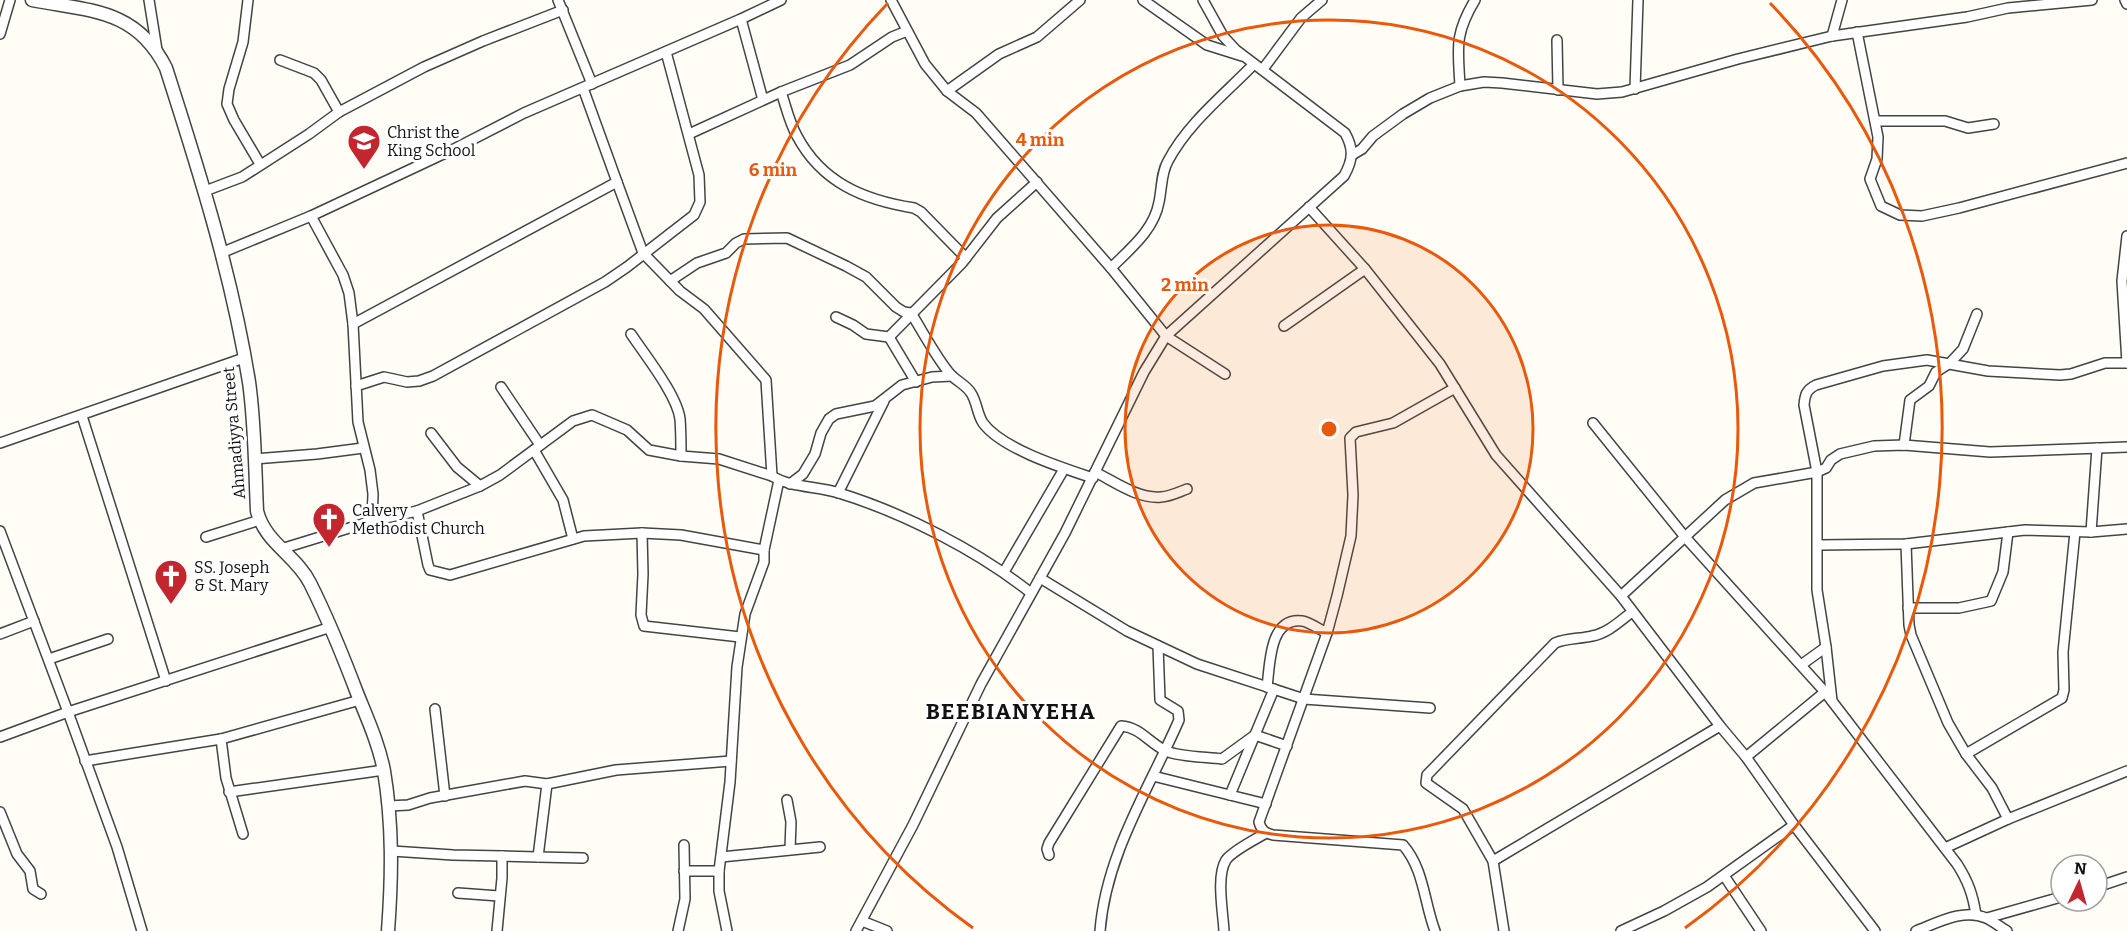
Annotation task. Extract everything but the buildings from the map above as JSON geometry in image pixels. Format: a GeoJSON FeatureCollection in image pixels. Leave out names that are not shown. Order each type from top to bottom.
{"type":"FeatureCollection","features":[{"type":"Feature","properties":{"kind":"street"},"geometry":{"type":"LineString","coordinates":[[0,34],[10,0]]}},
{"type":"Feature","properties":{"kind":"street","name":"Ahmadiyya Street"},"geometry":{"type":"LineString","coordinates":[[32,0],[98,11],[121,21],[146,38],[157,50],[166,68],[205,191],[244,358],[251,398],[260,520],[281,549],[305,572],[331,627],[379,750],[389,806],[392,851],[388,931]]}},
{"type":"Feature","properties":{"kind":"street"},"geometry":{"type":"LineString","coordinates":[[149,0],[157,50]]}},
{"type":"Feature","properties":{"kind":"street"},"geometry":{"type":"LineString","coordinates":[[248,0],[243,42],[229,88],[227,104],[260,164]]}},
{"type":"Feature","properties":{"kind":"street"},"geometry":{"type":"LineString","coordinates":[[221,253],[311,216],[454,149],[524,113],[782,0]]}},
{"type":"Feature","properties":{"kind":"street"},"geometry":{"type":"LineString","coordinates":[[891,0],[926,64],[947,91],[976,113],[1111,268],[1166,336],[1225,374]]}},
{"type":"Feature","properties":{"kind":"street"},"geometry":{"type":"LineString","coordinates":[[947,91],[999,54],[1037,37],[1080,0]]}},
{"type":"Feature","properties":{"kind":"street"},"geometry":{"type":"LineString","coordinates":[[1143,0],[1207,45],[1255,63]]}},
{"type":"Feature","properties":{"kind":"street"},"geometry":{"type":"LineString","coordinates":[[856,931],[913,825],[981,684],[1094,475],[1144,372],[1166,336],[1344,176],[1349,167],[1352,155],[1351,145],[1345,134],[1236,50],[1223,36],[1203,0]]}},
{"type":"Feature","properties":{"kind":"street"},"geometry":{"type":"LineString","coordinates":[[1111,268],[1144,235],[1154,220],[1167,163],[1188,130],[1300,18],[1322,0]]}},
{"type":"Feature","properties":{"kind":"street"},"geometry":{"type":"LineString","coordinates":[[1460,86],[1457,51],[1459,31],[1475,0]]}},
{"type":"Feature","properties":{"kind":"street"},"geometry":{"type":"LineString","coordinates":[[1635,89],[1638,0]]}},
{"type":"Feature","properties":{"kind":"street"},"geometry":{"type":"LineString","coordinates":[[1832,36],[1842,0]]}},
{"type":"Feature","properties":{"kind":"street"},"geometry":{"type":"LineString","coordinates":[[1352,155],[1362,149],[1373,135],[1403,114],[1430,98],[1460,86],[1502,82],[1597,94],[1622,92],[1738,59],[1832,36],[1966,17],[2008,8],[2092,0]]}},
{"type":"Feature","properties":{"kind":"street"},"geometry":{"type":"LineString","coordinates":[[2125,0],[2127,4]]}},
{"type":"Feature","properties":{"kind":"street"},"geometry":{"type":"LineString","coordinates":[[205,191],[242,177],[309,135],[339,112],[424,67],[562,3],[617,182],[643,253],[669,281],[704,309],[766,380],[776,478],[764,562],[748,606],[741,637],[719,871],[719,891],[727,931]]}},
{"type":"Feature","properties":{"kind":"street"},"geometry":{"type":"LineString","coordinates":[[741,19],[763,100]]}},
{"type":"Feature","properties":{"kind":"street"},"geometry":{"type":"LineString","coordinates":[[689,134],[781,92],[850,65],[892,37],[907,31]]}},
{"type":"Feature","properties":{"kind":"street"},"geometry":{"type":"LineString","coordinates":[[1857,32],[1878,137],[1877,159],[1869,179],[1881,206],[1900,215],[1922,216],[2127,163]]}},
{"type":"Feature","properties":{"kind":"street"},"geometry":{"type":"LineString","coordinates":[[1557,40],[1558,90]]}},
{"type":"Feature","properties":{"kind":"street"},"geometry":{"type":"LineString","coordinates":[[356,386],[384,377],[407,382],[434,376],[605,282],[694,215],[700,202],[699,175],[666,52]]}},
{"type":"Feature","properties":{"kind":"street"},"geometry":{"type":"LineString","coordinates":[[280,60],[314,73],[321,80],[339,112]]}},
{"type":"Feature","properties":{"kind":"street"},"geometry":{"type":"LineString","coordinates":[[781,92],[795,134],[818,165],[837,183],[861,194],[914,208],[921,212],[966,258]]}},
{"type":"Feature","properties":{"kind":"street"},"geometry":{"type":"LineString","coordinates":[[1876,121],[1945,121],[1968,128],[1994,124]]}},
{"type":"Feature","properties":{"kind":"street"},"geometry":{"type":"LineString","coordinates":[[353,324],[617,182]]}},
{"type":"Feature","properties":{"kind":"street"},"geometry":{"type":"LineString","coordinates":[[889,337],[966,258],[997,219],[1037,183]]}},
{"type":"Feature","properties":{"kind":"street"},"geometry":{"type":"LineString","coordinates":[[1309,207],[1365,269],[1440,363],[1496,455],[1621,597],[1746,757],[1794,825],[1875,931]]}},
{"type":"Feature","properties":{"kind":"street"},"geometry":{"type":"LineString","coordinates":[[311,216],[343,276],[349,293],[353,324],[358,422],[370,470],[373,494],[372,521]]}},
{"type":"Feature","properties":{"kind":"street"},"geometry":{"type":"LineString","coordinates":[[1832,701],[1817,590],[1818,472],[1804,405],[1808,388],[1883,366],[1927,360],[1988,371],[2060,375],[2071,374],[2105,363],[2127,363],[2122,281],[2127,236]]}},
{"type":"Feature","properties":{"kind":"street"},"geometry":{"type":"LineString","coordinates":[[669,281],[697,263],[726,253],[744,239],[787,238],[866,278],[896,307],[911,313],[952,376],[963,383],[973,394],[982,422],[993,433],[1022,451],[1064,469],[1094,475],[1150,497],[1163,498],[1188,489]]}},
{"type":"Feature","properties":{"kind":"street"},"geometry":{"type":"LineString","coordinates":[[1284,327],[1313,304],[1365,269]]}},
{"type":"Feature","properties":{"kind":"street"},"geometry":{"type":"LineString","coordinates":[[1904,445],[1910,400],[1929,386],[1936,372],[1950,363],[1967,341],[1977,314]]}},
{"type":"Feature","properties":{"kind":"street"},"geometry":{"type":"LineString","coordinates":[[836,318],[853,325],[866,334],[889,337]]}},
{"type":"Feature","properties":{"kind":"street"},"geometry":{"type":"LineString","coordinates":[[631,334],[665,384],[677,407],[680,418],[681,456]]}},
{"type":"Feature","properties":{"kind":"street"},"geometry":{"type":"LineString","coordinates":[[889,337],[916,382]]}},
{"type":"Feature","properties":{"kind":"street"},"geometry":{"type":"LineString","coordinates":[[0,443],[244,358]]}},
{"type":"Feature","properties":{"kind":"street"},"geometry":{"type":"LineString","coordinates":[[790,484],[803,474],[815,454],[821,433],[829,419],[836,414],[875,406],[902,385],[932,377],[952,376]]}},
{"type":"Feature","properties":{"kind":"street"},"geometry":{"type":"LineString","coordinates":[[501,387],[537,447],[563,500],[573,538]]}},
{"type":"Feature","properties":{"kind":"street"},"geometry":{"type":"LineString","coordinates":[[1266,833],[1260,827],[1259,822],[1327,633],[1351,536],[1353,495],[1350,438],[1356,432],[1393,423],[1455,388]]}},
{"type":"Feature","properties":{"kind":"street"},"geometry":{"type":"LineString","coordinates":[[838,493],[887,395]]}},
{"type":"Feature","properties":{"kind":"street"},"geometry":{"type":"LineString","coordinates":[[281,549],[372,521],[417,511],[480,486],[500,475],[573,421],[592,415],[627,430],[649,450],[681,456],[719,459],[790,484],[838,493],[906,518],[1004,572],[1031,594]]}},
{"type":"Feature","properties":{"kind":"street"},"geometry":{"type":"LineString","coordinates":[[82,416],[166,681]]}},
{"type":"Feature","properties":{"kind":"street"},"geometry":{"type":"LineString","coordinates":[[1593,423],[1685,537],[1825,692],[1967,880],[1974,896],[1976,915]]}},
{"type":"Feature","properties":{"kind":"street"},"geometry":{"type":"LineString","coordinates":[[431,433],[457,467],[480,486]]}},
{"type":"Feature","properties":{"kind":"street"},"geometry":{"type":"LineString","coordinates":[[1621,597],[1736,492],[1754,483],[1818,472],[1826,468],[1840,454],[1874,446],[1904,445],[1990,452],[2127,447]]}},
{"type":"Feature","properties":{"kind":"street"},"geometry":{"type":"LineString","coordinates":[[254,459],[363,448]]}},
{"type":"Feature","properties":{"kind":"street"},"geometry":{"type":"LineString","coordinates":[[2091,532],[2097,448]]}},
{"type":"Feature","properties":{"kind":"street"},"geometry":{"type":"LineString","coordinates":[[1004,572],[1064,469]]}},
{"type":"Feature","properties":{"kind":"street"},"geometry":{"type":"LineString","coordinates":[[417,511],[430,570],[450,575],[573,538],[642,533],[681,535],[764,550]]}},
{"type":"Feature","properties":{"kind":"street"},"geometry":{"type":"LineString","coordinates":[[206,537],[260,520]]}},
{"type":"Feature","properties":{"kind":"street"},"geometry":{"type":"LineString","coordinates":[[1818,545],[1906,544],[2008,532],[2091,532],[2127,529]]}},
{"type":"Feature","properties":{"kind":"street"},"geometry":{"type":"LineString","coordinates":[[0,531],[120,856],[142,931]]}},
{"type":"Feature","properties":{"kind":"street"},"geometry":{"type":"LineString","coordinates":[[1908,608],[1959,608],[1991,601],[2003,572],[2008,532]]}},
{"type":"Feature","properties":{"kind":"street"},"geometry":{"type":"LineString","coordinates":[[1966,754],[2062,698],[2064,690],[2063,652],[2075,532]]}},
{"type":"Feature","properties":{"kind":"street"},"geometry":{"type":"LineString","coordinates":[[642,533],[644,574],[641,615],[644,626],[741,637]]}},
{"type":"Feature","properties":{"kind":"street"},"geometry":{"type":"LineString","coordinates":[[1906,544],[1911,635],[1948,723],[1966,754],[1992,788],[2008,819]]}},
{"type":"Feature","properties":{"kind":"street"},"geometry":{"type":"LineString","coordinates":[[1040,578],[1127,630],[1197,664],[1304,699],[1430,708]]}},
{"type":"Feature","properties":{"kind":"street"},"geometry":{"type":"LineString","coordinates":[[1504,931],[1493,861],[1463,809],[1426,783],[1427,775],[1555,643],[1593,636],[1606,631],[1632,612]]}},
{"type":"Feature","properties":{"kind":"street"},"geometry":{"type":"LineString","coordinates":[[0,634],[34,621]]}},
{"type":"Feature","properties":{"kind":"street"},"geometry":{"type":"LineString","coordinates":[[1230,795],[1255,735],[1270,688],[1276,635],[1281,626],[1303,621],[1327,633]]}},
{"type":"Feature","properties":{"kind":"street"},"geometry":{"type":"LineString","coordinates":[[0,738],[68,712],[331,627]]}},
{"type":"Feature","properties":{"kind":"street"},"geometry":{"type":"LineString","coordinates":[[49,659],[108,639]]}},
{"type":"Feature","properties":{"kind":"street"},"geometry":{"type":"LineString","coordinates":[[1100,931],[1102,912],[1119,848],[1166,751],[1180,715],[1174,708],[1160,700],[1158,646]]}},
{"type":"Feature","properties":{"kind":"street"},"geometry":{"type":"LineString","coordinates":[[1801,665],[1826,648]]}},
{"type":"Feature","properties":{"kind":"street"},"geometry":{"type":"LineString","coordinates":[[1746,757],[1825,692]]}},
{"type":"Feature","properties":{"kind":"street"},"geometry":{"type":"LineString","coordinates":[[86,761],[221,739],[360,700]]}},
{"type":"Feature","properties":{"kind":"street"},"geometry":{"type":"LineString","coordinates":[[435,709],[445,796]]}},
{"type":"Feature","properties":{"kind":"street"},"geometry":{"type":"LineString","coordinates":[[1049,855],[1047,849],[1049,843],[1121,726],[1131,727],[1166,751],[1222,759],[1255,735]]}},
{"type":"Feature","properties":{"kind":"street"},"geometry":{"type":"LineString","coordinates":[[1493,861],[1720,726]]}},
{"type":"Feature","properties":{"kind":"street"},"geometry":{"type":"LineString","coordinates":[[1255,735],[1287,746]]}},
{"type":"Feature","properties":{"kind":"street"},"geometry":{"type":"LineString","coordinates":[[221,739],[229,792],[243,834]]}},
{"type":"Feature","properties":{"kind":"street"},"geometry":{"type":"LineString","coordinates":[[389,806],[408,805],[430,798],[525,781],[547,784],[616,771],[731,761]]}},
{"type":"Feature","properties":{"kind":"street"},"geometry":{"type":"LineString","coordinates":[[229,792],[384,770]]}},
{"type":"Feature","properties":{"kind":"street"},"geometry":{"type":"LineString","coordinates":[[1945,848],[2008,819],[2127,771]]}},
{"type":"Feature","properties":{"kind":"street"},"geometry":{"type":"LineString","coordinates":[[1153,776],[1266,804]]}},
{"type":"Feature","properties":{"kind":"street"},"geometry":{"type":"LineString","coordinates":[[538,857],[547,784]]}},
{"type":"Feature","properties":{"kind":"street"},"geometry":{"type":"LineString","coordinates":[[788,800],[791,822],[790,849]]}},
{"type":"Feature","properties":{"kind":"street"},"geometry":{"type":"LineString","coordinates":[[0,812],[17,854],[30,871],[33,889],[41,894]]}},
{"type":"Feature","properties":{"kind":"street"},"geometry":{"type":"LineString","coordinates":[[1621,931],[1664,911],[1725,877],[1794,825]]}},
{"type":"Feature","properties":{"kind":"street"},"geometry":{"type":"LineString","coordinates":[[1224,931],[1221,883],[1222,870],[1227,858],[1266,833],[1403,845],[1412,855],[1426,894],[1435,931]]}},
{"type":"Feature","properties":{"kind":"street"},"geometry":{"type":"LineString","coordinates":[[678,931],[685,899],[684,845]]}},
{"type":"Feature","properties":{"kind":"street"},"geometry":{"type":"LineString","coordinates":[[721,857],[820,847]]}},
{"type":"Feature","properties":{"kind":"street"},"geometry":{"type":"LineString","coordinates":[[392,851],[583,858]]}},
{"type":"Feature","properties":{"kind":"street"},"geometry":{"type":"LineString","coordinates":[[497,931],[502,856]]}},
{"type":"Feature","properties":{"kind":"street"},"geometry":{"type":"LineString","coordinates":[[684,871],[719,871]]}},
{"type":"Feature","properties":{"kind":"street"},"geometry":{"type":"LineString","coordinates":[[1725,877],[1761,931]]}},
{"type":"Feature","properties":{"kind":"street"},"geometry":{"type":"LineString","coordinates":[[2109,883],[2127,877]]}},
{"type":"Feature","properties":{"kind":"street"},"geometry":{"type":"LineString","coordinates":[[458,893],[499,896]]}},
{"type":"Feature","properties":{"kind":"street"},"geometry":{"type":"LineString","coordinates":[[1987,918],[2049,900]]}},
{"type":"Feature","properties":{"kind":"street"},"geometry":{"type":"LineString","coordinates":[[1916,931],[1955,916],[1976,915],[1987,918],[2007,931]]}},
{"type":"Feature","properties":{"kind":"street"},"geometry":{"type":"LineString","coordinates":[[862,921],[887,931]]}},
{"type":"Feature","properties":{"kind":"place","name":"Christ the King School"},"geometry":{"type":"Point","coordinates":[364,170]}},
{"type":"Feature","properties":{"kind":"place","name":"Calvery Methodist Church"},"geometry":{"type":"Point","coordinates":[329,548]}},
{"type":"Feature","properties":{"kind":"place","name":"SS. Joseph & St. Mary"},"geometry":{"type":"Point","coordinates":[171,605]}},
{"type":"Feature","properties":{"kind":"district","name":"BEEBIANYEHA"},"geometry":{"type":"Point","coordinates":[1011,711]}}]}
